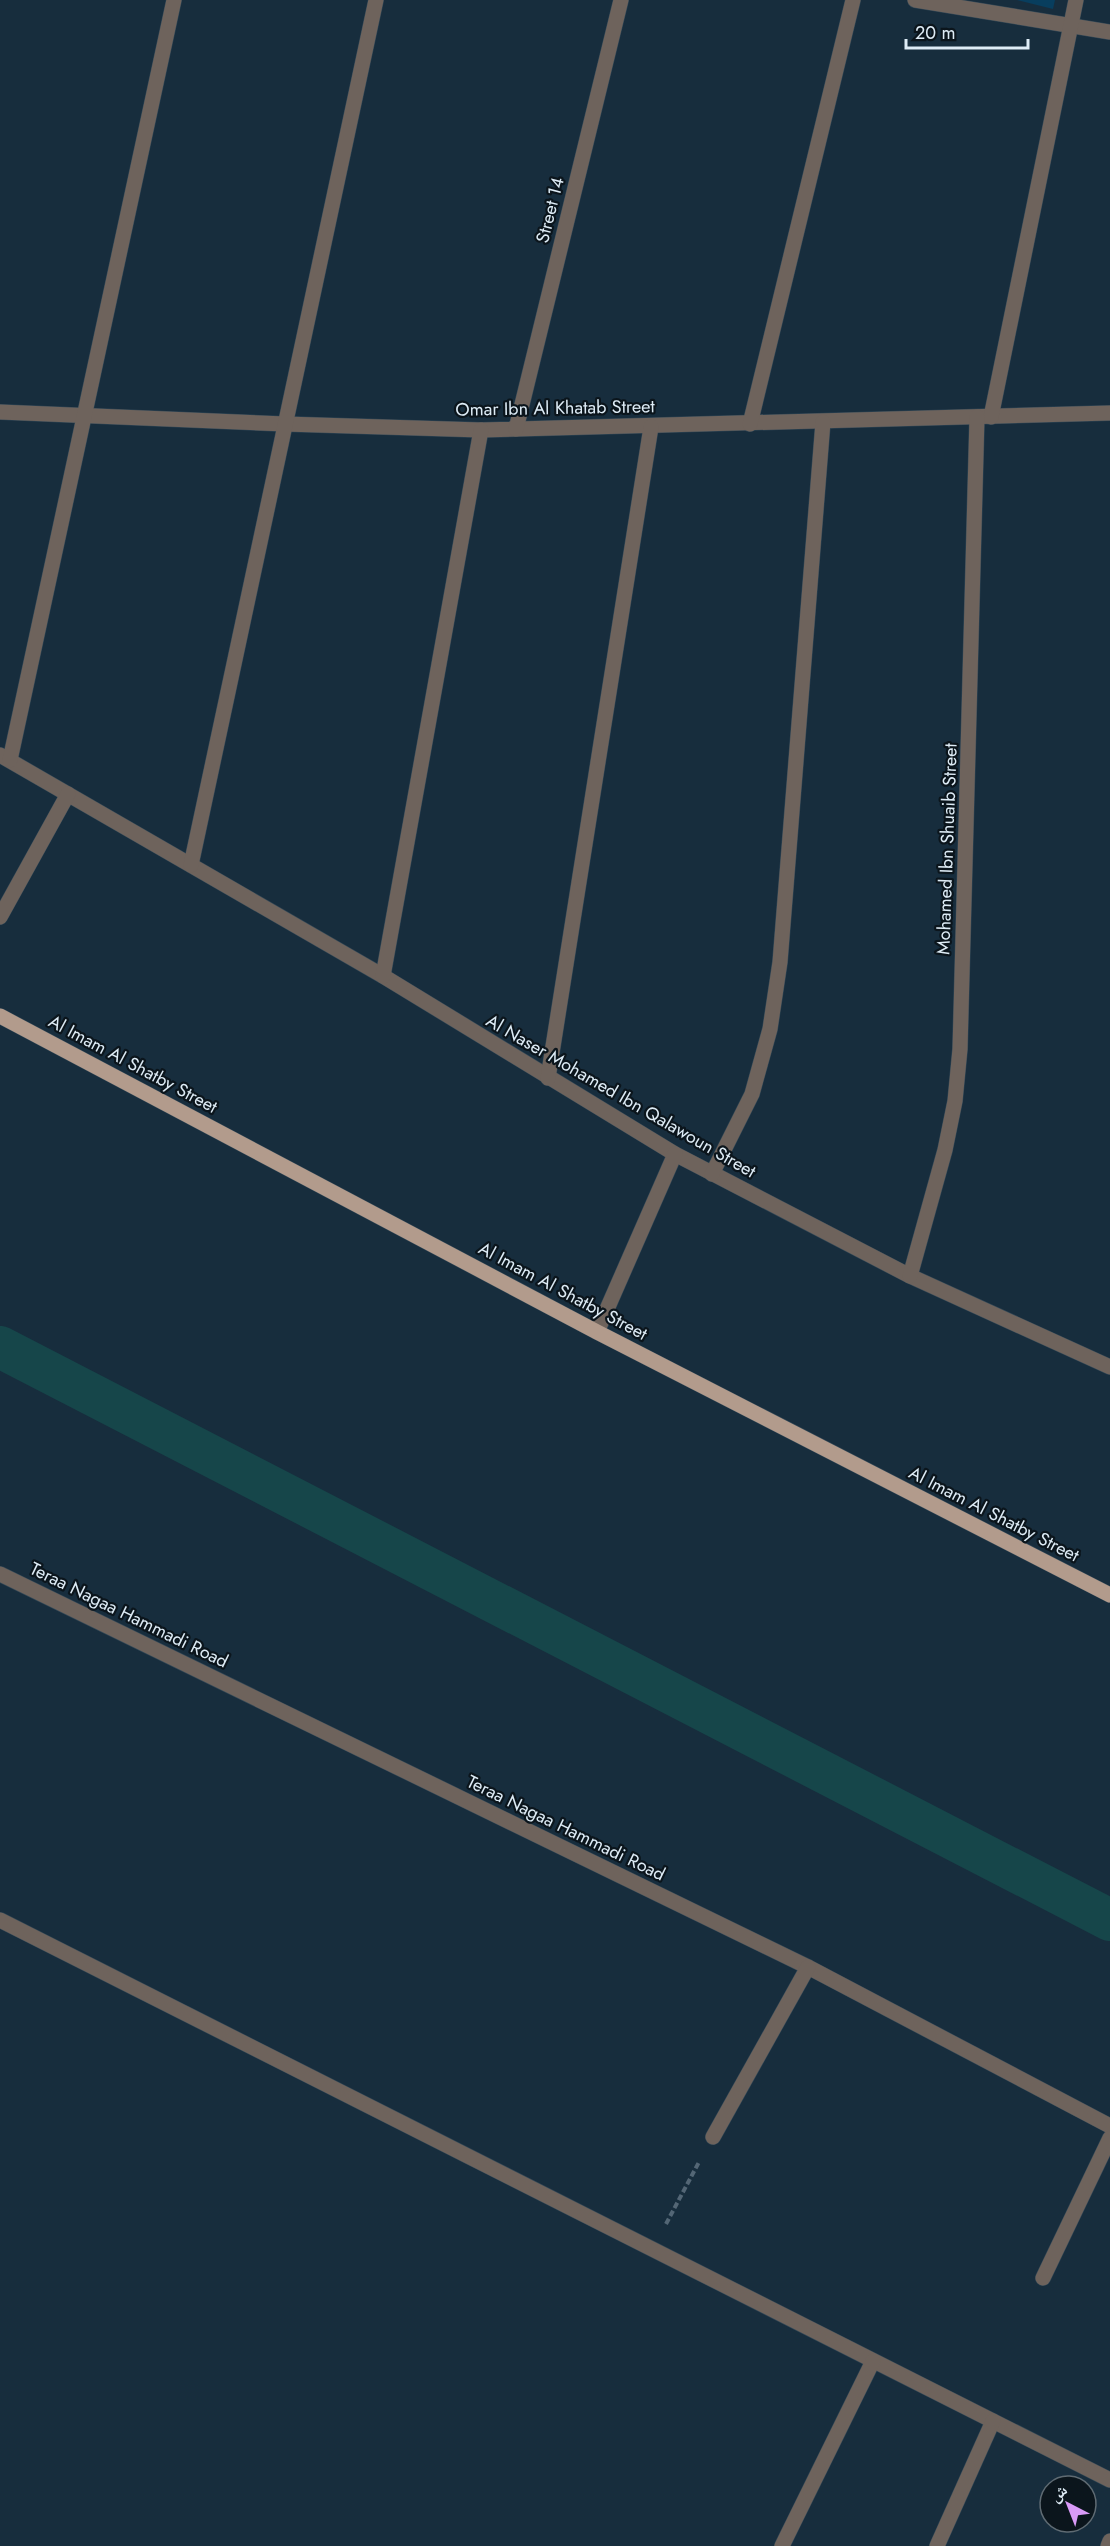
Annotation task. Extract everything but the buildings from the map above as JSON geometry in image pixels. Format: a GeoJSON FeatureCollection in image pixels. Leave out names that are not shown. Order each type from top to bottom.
{"type":"FeatureCollection","features":[{"type":"Feature","properties":{"kind":"main road","name":"Al Imam Al Shatby Street"},"geometry":{"type":"LineString","coordinates":[[0,1016],[597,1332],[1110,1595]]}},
{"type":"Feature","properties":{"kind":"street"},"geometry":{"type":"LineString","coordinates":[[5,757],[84,416],[174,0]]}},
{"type":"Feature","properties":{"kind":"street"},"geometry":{"type":"LineString","coordinates":[[191,865],[376,0]]}},
{"type":"Feature","properties":{"kind":"street","name":"Street 14"},"geometry":{"type":"LineString","coordinates":[[516,429],[621,0]]}},
{"type":"Feature","properties":{"kind":"street"},"geometry":{"type":"LineString","coordinates":[[750,424],[852,0]]}},
{"type":"Feature","properties":{"kind":"street"},"geometry":{"type":"LineString","coordinates":[[915,0],[1110,32]]}},
{"type":"Feature","properties":{"kind":"street","name":"Mohamed Ibn Shuaib Street"},"geometry":{"type":"LineString","coordinates":[[910,1276],[945,1150],[955,1101],[960,1049],[984,417],[1076,0]]}},
{"type":"Feature","properties":{"kind":"street","name":"Omar Ibn Al Khatab Street"},"geometry":{"type":"LineString","coordinates":[[0,412],[285,424],[481,429],[651,427],[1110,413]]}},
{"type":"Feature","properties":{"kind":"street"},"geometry":{"type":"LineString","coordinates":[[712,1174],[752,1094],[770,1029],[780,962],[823,422]]}},
{"type":"Feature","properties":{"kind":"street"},"geometry":{"type":"LineString","coordinates":[[548,1078],[651,427]]}},
{"type":"Feature","properties":{"kind":"street"},"geometry":{"type":"LineString","coordinates":[[383,976],[481,429]]}},
{"type":"Feature","properties":{"kind":"street","name":"Al Naser Mohamed Ibn Qalawoun Street"},"geometry":{"type":"LineString","coordinates":[[5,757],[383,976],[675,1154],[910,1276],[1110,1367]]}},
{"type":"Feature","properties":{"kind":"street"},"geometry":{"type":"LineString","coordinates":[[0,917],[68,794]]}},
{"type":"Feature","properties":{"kind":"street"},"geometry":{"type":"LineString","coordinates":[[597,1332],[675,1154]]}},
{"type":"Feature","properties":{"kind":"street","name":"Teraa Nagaa Hammadi Road"},"geometry":{"type":"LineString","coordinates":[[0,1574],[808,1968],[1110,2126]]}},
{"type":"Feature","properties":{"kind":"street"},"geometry":{"type":"LineString","coordinates":[[0,1920],[1110,2480]]}},
{"type":"Feature","properties":{"kind":"street"},"geometry":{"type":"LineString","coordinates":[[713,2137],[808,1968]]}},
{"type":"Feature","properties":{"kind":"street"},"geometry":{"type":"LineString","coordinates":[[1042,2278],[1110,2138]]}},
{"type":"Feature","properties":{"kind":"street"},"geometry":{"type":"LineString","coordinates":[[782,2546],[873,2361]]}},
{"type":"Feature","properties":{"kind":"street"},"geometry":{"type":"LineString","coordinates":[[937,2546],[993,2421]]}},
{"type":"Feature","properties":{"kind":"street"},"geometry":{"type":"LineString","coordinates":[[1108,2546],[1110,2541]]}},
{"type":"Feature","properties":{"kind":"path"},"geometry":{"type":"LineString","coordinates":[[673,2209],[713,2137]]}},
{"type":"Feature","properties":{"kind":"waterway"},"geometry":{"type":"LineString","coordinates":[[0,1347],[1110,1920]]}}]}
